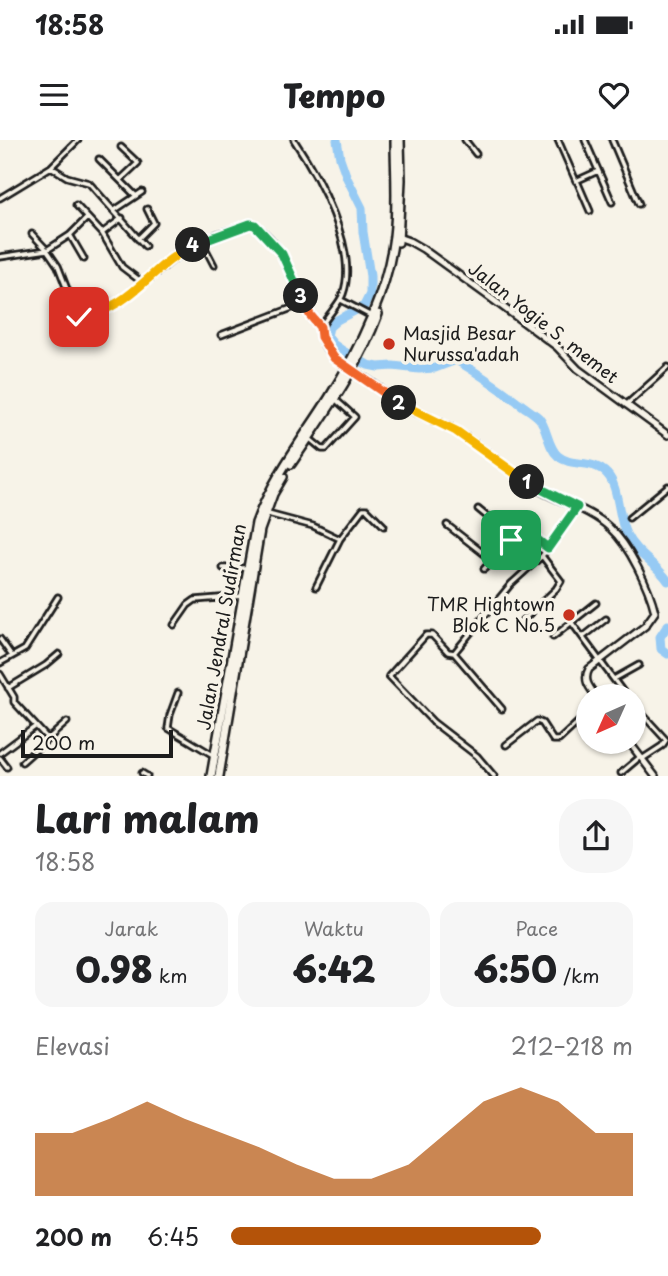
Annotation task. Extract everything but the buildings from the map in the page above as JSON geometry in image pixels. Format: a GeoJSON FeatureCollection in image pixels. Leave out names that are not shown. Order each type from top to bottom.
{"type":"FeatureCollection","features":[{"type":"Feature","properties":{"kind":"highway","name":"Jalan Jendral Sudirman"},"geometry":{"type":"LineString","coordinates":[[219,775],[256,550],[265,513],[281,479],[309,438],[358,353],[374,318],[397,236],[397,140]]}},
{"type":"Feature","properties":{"kind":"highway","name":"Jalan Jendral Sudirman"},"geometry":{"type":"LineString","coordinates":[[211,775],[256,523],[272,485],[332,398]]}},
{"type":"Feature","properties":{"kind":"street"},"geometry":{"type":"LineString","coordinates":[[0,198],[51,167],[78,140]]}},
{"type":"Feature","properties":{"kind":"street"},"geometry":{"type":"LineString","coordinates":[[293,140],[321,189],[344,246],[347,282],[341,300],[320,327],[319,333],[328,351],[409,409],[456,431],[540,490],[604,523],[616,534],[630,556],[655,610],[649,622],[599,659],[585,675],[587,684]]}},
{"type":"Feature","properties":{"kind":"street"},"geometry":{"type":"LineString","coordinates":[[465,140],[477,154]]}},
{"type":"Feature","properties":{"kind":"street"},"geometry":{"type":"LineString","coordinates":[[558,140],[590,211]]}},
{"type":"Feature","properties":{"kind":"street"},"geometry":{"type":"LineString","coordinates":[[585,140],[612,202]]}},
{"type":"Feature","properties":{"kind":"street"},"geometry":{"type":"LineString","coordinates":[[612,140],[639,204]]}},
{"type":"Feature","properties":{"kind":"street"},"geometry":{"type":"LineString","coordinates":[[120,180],[138,163],[121,147]]}},
{"type":"Feature","properties":{"kind":"street"},"geometry":{"type":"LineString","coordinates":[[99,159],[136,196]]}},
{"type":"Feature","properties":{"kind":"street"},"geometry":{"type":"LineString","coordinates":[[51,167],[67,177],[89,183],[145,246]]}},
{"type":"Feature","properties":{"kind":"street"},"geometry":{"type":"LineString","coordinates":[[576,181],[598,171]]}},
{"type":"Feature","properties":{"kind":"street"},"geometry":{"type":"LineString","coordinates":[[115,211],[142,192]]}},
{"type":"Feature","properties":{"kind":"street"},"geometry":{"type":"LineString","coordinates":[[76,205],[102,233],[117,261],[143,283]]}},
{"type":"Feature","properties":{"kind":"street"},"geometry":{"type":"LineString","coordinates":[[138,239],[154,223],[146,209]]}},
{"type":"Feature","properties":{"kind":"street"},"geometry":{"type":"LineString","coordinates":[[0,257],[47,250],[70,235],[87,218]]}},
{"type":"Feature","properties":{"kind":"street"},"geometry":{"type":"LineString","coordinates":[[102,233],[122,218]]}},
{"type":"Feature","properties":{"kind":"street"},"geometry":{"type":"LineString","coordinates":[[32,234],[58,266],[79,317],[120,303],[186,249],[201,241],[243,226],[255,225],[282,254],[310,315],[320,327]]}},
{"type":"Feature","properties":{"kind":"street"},"geometry":{"type":"LineString","coordinates":[[70,235],[84,260]]}},
{"type":"Feature","properties":{"kind":"street","name":"Jalan Yogie S. memet"},"geometry":{"type":"LineString","coordinates":[[397,236],[423,249],[557,346],[578,369],[668,435]]}},
{"type":"Feature","properties":{"kind":"street"},"geometry":{"type":"LineString","coordinates":[[201,241],[214,265]]}},
{"type":"Feature","properties":{"kind":"street"},"geometry":{"type":"LineString","coordinates":[[341,300],[374,318]]}},
{"type":"Feature","properties":{"kind":"street"},"geometry":{"type":"LineString","coordinates":[[221,335],[305,303]]}},
{"type":"Feature","properties":{"kind":"street"},"geometry":{"type":"LineString","coordinates":[[626,405],[668,367]]}},
{"type":"Feature","properties":{"kind":"street"},"geometry":{"type":"LineString","coordinates":[[309,438],[322,449],[326,449],[355,417],[332,398]]}},
{"type":"Feature","properties":{"kind":"street"},"geometry":{"type":"LineString","coordinates":[[629,518],[668,486]]}},
{"type":"Feature","properties":{"kind":"street"},"geometry":{"type":"LineString","coordinates":[[454,653],[511,584],[548,548],[577,507]]}},
{"type":"Feature","properties":{"kind":"street"},"geometry":{"type":"LineString","coordinates":[[316,587],[340,539],[365,508],[384,526]]}},
{"type":"Feature","properties":{"kind":"street"},"geometry":{"type":"LineString","coordinates":[[478,509],[513,538]]}},
{"type":"Feature","properties":{"kind":"street"},"geometry":{"type":"LineString","coordinates":[[265,513],[289,522],[313,526],[340,539]]}},
{"type":"Feature","properties":{"kind":"street"},"geometry":{"type":"LineString","coordinates":[[447,526],[492,560]]}},
{"type":"Feature","properties":{"kind":"street"},"geometry":{"type":"LineString","coordinates":[[484,569],[513,538],[522,534],[530,534],[548,548]]}},
{"type":"Feature","properties":{"kind":"street"},"geometry":{"type":"LineString","coordinates":[[522,621],[560,585],[559,576],[542,555]]}},
{"type":"Feature","properties":{"kind":"street"},"geometry":{"type":"LineString","coordinates":[[223,568],[247,568]]}},
{"type":"Feature","properties":{"kind":"street"},"geometry":{"type":"LineString","coordinates":[[174,625],[188,605],[195,600],[243,596]]}},
{"type":"Feature","properties":{"kind":"street"},"geometry":{"type":"LineString","coordinates":[[0,663],[25,649],[58,597]]}},
{"type":"Feature","properties":{"kind":"street"},"geometry":{"type":"LineString","coordinates":[[553,637],[597,603]]}},
{"type":"Feature","properties":{"kind":"street"},"geometry":{"type":"LineString","coordinates":[[583,637],[606,620]]}},
{"type":"Feature","properties":{"kind":"street"},"geometry":{"type":"LineString","coordinates":[[572,623],[617,684]]}},
{"type":"Feature","properties":{"kind":"street"},"geometry":{"type":"LineString","coordinates":[[494,775],[477,757],[437,726],[389,676],[426,635],[432,635],[448,652],[454,653],[502,709]]}},
{"type":"Feature","properties":{"kind":"street"},"geometry":{"type":"LineString","coordinates":[[0,639],[12,656]]}},
{"type":"Feature","properties":{"kind":"street"},"geometry":{"type":"LineString","coordinates":[[8,688],[46,666],[59,654]]}},
{"type":"Feature","properties":{"kind":"street"},"geometry":{"type":"LineString","coordinates":[[614,679],[639,665]]}},
{"type":"Feature","properties":{"kind":"street"},"geometry":{"type":"LineString","coordinates":[[0,674],[14,697],[14,702],[48,740]]}},
{"type":"Feature","properties":{"kind":"street"},"geometry":{"type":"LineString","coordinates":[[178,693],[168,728],[215,756]]}},
{"type":"Feature","properties":{"kind":"street"},"geometry":{"type":"LineString","coordinates":[[621,773],[662,746],[666,740],[646,718]]}},
{"type":"Feature","properties":{"kind":"street"},"geometry":{"type":"LineString","coordinates":[[506,746],[537,721],[542,723],[553,740],[559,740],[576,724]]}},
{"type":"Feature","properties":{"kind":"street"},"geometry":{"type":"LineString","coordinates":[[22,762],[67,722]]}},
{"type":"Feature","properties":{"kind":"street"},"geometry":{"type":"LineString","coordinates":[[7,768],[0,756],[36,726]]}},
{"type":"Feature","properties":{"kind":"street"},"geometry":{"type":"LineString","coordinates":[[638,754],[655,775]]}},
{"type":"Feature","properties":{"kind":"street"},"geometry":{"type":"LineString","coordinates":[[142,773],[148,775]]}},
{"type":"Feature","properties":{"kind":"waterway"},"geometry":{"type":"LineString","coordinates":[[337,140],[347,178],[362,208],[370,294],[364,306],[329,327],[327,336],[333,344],[368,365],[378,367],[435,368],[456,360],[495,386],[539,418],[558,456],[569,462],[595,466],[607,474],[614,486],[626,534],[635,548],[668,581]]}},
{"type":"Feature","properties":{"kind":"waterway"},"geometry":{"type":"LineString","coordinates":[[668,625],[660,637],[661,649],[668,654]]}},
{"type":"Feature","properties":{"kind":"place","name":"Masjid Besar Nurussa'adah"},"geometry":{"type":"Point","coordinates":[389,344]}},
{"type":"Feature","properties":{"kind":"place","name":"TMR Hightown Blok C No.5"},"geometry":{"type":"Point","coordinates":[569,615]}},
{"type":"Feature","properties":{"kind":"route"},"geometry":{"type":"LineString","coordinates":[[79,317],[120,303],[162,266],[197,243],[217,234],[250,224],[255,225],[285,258],[294,284],[312,319],[320,327],[319,333],[324,345],[340,363],[409,409],[456,431],[528,483],[577,507],[548,548],[530,534],[517,535],[511,540]]}}]}
